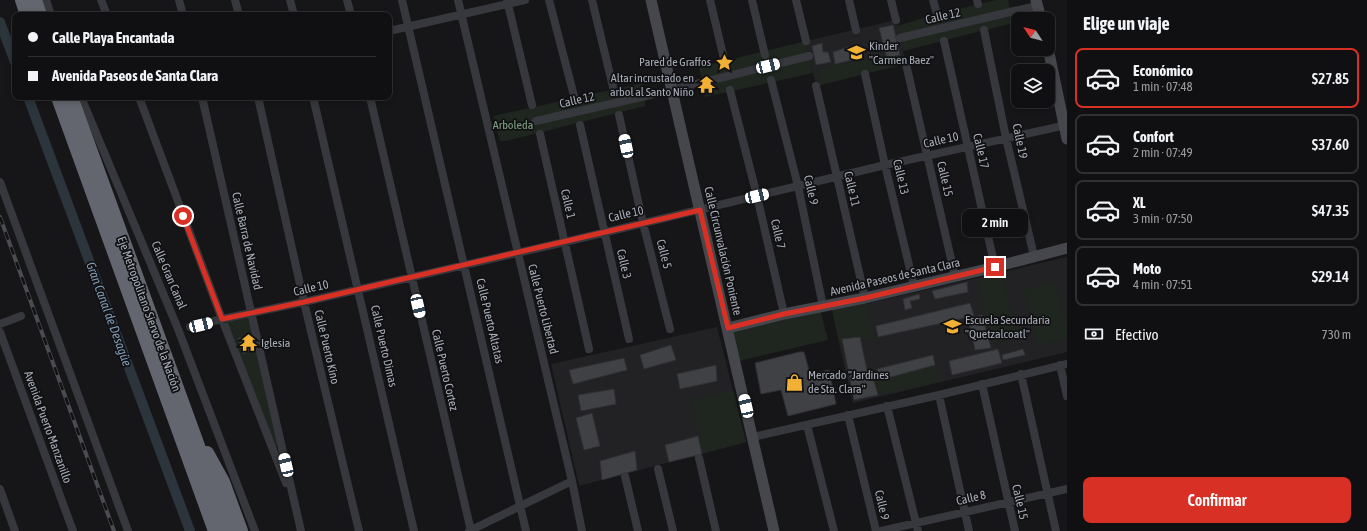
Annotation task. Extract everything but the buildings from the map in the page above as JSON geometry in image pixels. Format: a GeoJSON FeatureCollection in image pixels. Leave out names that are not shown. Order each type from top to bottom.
{"type":"FeatureCollection","features":[{"type":"Feature","properties":{"kind":"highway"},"geometry":{"type":"LineString","coordinates":[[22,0],[26,12]]}},
{"type":"Feature","properties":{"kind":"highway"},"geometry":{"type":"LineString","coordinates":[[35,0],[39,12]]}},
{"type":"Feature","properties":{"kind":"highway","name":"Eje Metropolitano Siervo de la Nación"},"geometry":{"type":"LineString","coordinates":[[59,100],[215,531]]}},
{"type":"Feature","properties":{"kind":"highway","name":"Eje Metropolitano Siervo de la Nación"},"geometry":{"type":"LineString","coordinates":[[72,100],[229,531]]}},
{"type":"Feature","properties":{"kind":"highway"},"geometry":{"type":"LineString","coordinates":[[187,419],[198,434],[223,482],[241,531]]}},
{"type":"Feature","properties":{"kind":"street"},"geometry":{"type":"LineString","coordinates":[[46,0],[50,12]]}},
{"type":"Feature","properties":{"kind":"street"},"geometry":{"type":"LineString","coordinates":[[101,0],[106,12]]}},
{"type":"Feature","properties":{"kind":"street"},"geometry":{"type":"LineString","coordinates":[[179,0],[182,12]]}},
{"type":"Feature","properties":{"kind":"street"},"geometry":{"type":"LineString","coordinates":[[235,0],[238,12]]}},
{"type":"Feature","properties":{"kind":"street"},"geometry":{"type":"LineString","coordinates":[[290,0],[293,12]]}},
{"type":"Feature","properties":{"kind":"street"},"geometry":{"type":"LineString","coordinates":[[348,0],[350,12]]}},
{"type":"Feature","properties":{"kind":"street","name":"Calle Puerto Altatas"},"geometry":{"type":"LineString","coordinates":[[402,0],[526,531]]}},
{"type":"Feature","properties":{"kind":"street","name":"Calle Puerto Libertad"},"geometry":{"type":"LineString","coordinates":[[458,0],[572,481],[582,531]]}},
{"type":"Feature","properties":{"kind":"street"},"geometry":{"type":"LineString","coordinates":[[392,30],[462,15],[508,2],[525,0]]}},
{"type":"Feature","properties":{"kind":"street"},"geometry":{"type":"LineString","coordinates":[[549,0],[574,96]]}},
{"type":"Feature","properties":{"kind":"street"},"geometry":{"type":"LineString","coordinates":[[592,0],[613,87]]}},
{"type":"Feature","properties":{"kind":"street","name":"Calle Circunvalación Poniente"},"geometry":{"type":"LineString","coordinates":[[650,0],[728,328],[774,531]]}},
{"type":"Feature","properties":{"kind":"street"},"geometry":{"type":"LineString","coordinates":[[710,0],[724,63]]}},
{"type":"Feature","properties":{"kind":"street"},"geometry":{"type":"LineString","coordinates":[[752,0],[765,55]]}},
{"type":"Feature","properties":{"kind":"street"},"geometry":{"type":"LineString","coordinates":[[796,0],[806,41]]}},
{"type":"Feature","properties":{"kind":"street"},"geometry":{"type":"LineString","coordinates":[[849,0],[856,30]]}},
{"type":"Feature","properties":{"kind":"street"},"geometry":{"type":"LineString","coordinates":[[891,0],[896,20]]}},
{"type":"Feature","properties":{"kind":"street"},"geometry":{"type":"LineString","coordinates":[[933,0],[937,14]]}},
{"type":"Feature","properties":{"kind":"street"},"geometry":{"type":"LineString","coordinates":[[508,2],[532,105]]}},
{"type":"Feature","properties":{"kind":"street","name":"Calle 12"},"geometry":{"type":"LineString","coordinates":[[900,38],[1037,3]]}},
{"type":"Feature","properties":{"kind":"street","name":"Calle 19"},"geometry":{"type":"LineString","coordinates":[[984,30],[1006,138],[1034,256]]}},
{"type":"Feature","properties":{"kind":"street","name":"Calle 17"},"geometry":{"type":"LineString","coordinates":[[944,41],[995,267]]}},
{"type":"Feature","properties":{"kind":"street","name":"Calle 12"},"geometry":{"type":"LineString","coordinates":[[536,122],[809,56]]}},
{"type":"Feature","properties":{"kind":"street"},"geometry":{"type":"LineString","coordinates":[[1050,56],[1067,139]]}},
{"type":"Feature","properties":{"kind":"street","name":"Calle 15"},"geometry":{"type":"LineString","coordinates":[[906,64],[955,276]]}},
{"type":"Feature","properties":{"kind":"street","name":"Calle 13"},"geometry":{"type":"LineString","coordinates":[[865,74],[885,166],[914,286]]}},
{"type":"Feature","properties":{"kind":"street","name":"Calle 9"},"geometry":{"type":"LineString","coordinates":[[771,80],[798,186],[823,306]]}},
{"type":"Feature","properties":{"kind":"street","name":"Calle 11"},"geometry":{"type":"LineString","coordinates":[[816,86],[865,298]]}},
{"type":"Feature","properties":{"kind":"street","name":"Calle 7"},"geometry":{"type":"LineString","coordinates":[[730,90],[757,196],[784,314]]}},
{"type":"Feature","properties":{"kind":"street","name":"Calle Gran Canal"},"geometry":{"type":"LineString","coordinates":[[82,100],[178,329],[255,531]]}},
{"type":"Feature","properties":{"kind":"street"},"geometry":{"type":"LineString","coordinates":[[140,100],[222,319],[296,510]]}},
{"type":"Feature","properties":{"kind":"street","name":"Calle Barra de Navidad"},"geometry":{"type":"LineString","coordinates":[[203,100],[301,531]]}},
{"type":"Feature","properties":{"kind":"street","name":"Calle Puerto Kino"},"geometry":{"type":"LineString","coordinates":[[259,100],[304,302],[359,531]]}},
{"type":"Feature","properties":{"kind":"street","name":"Calle Puerto Dimas"},"geometry":{"type":"LineString","coordinates":[[314,100],[414,531]]}},
{"type":"Feature","properties":{"kind":"street","name":"Calle Puerto Cortez"},"geometry":{"type":"LineString","coordinates":[[371,100],[470,531]]}},
{"type":"Feature","properties":{"kind":"street","name":"Calle 5"},"geometry":{"type":"LineString","coordinates":[[619,115],[670,329]]}},
{"type":"Feature","properties":{"kind":"street","name":"Calle 3"},"geometry":{"type":"LineString","coordinates":[[580,125],[629,339]]}},
{"type":"Feature","properties":{"kind":"street","name":"Calle 10"},"geometry":{"type":"LineString","coordinates":[[190,328],[222,319],[304,302],[565,242],[967,146],[1065,125]]}},
{"type":"Feature","properties":{"kind":"street","name":"Calle 1"},"geometry":{"type":"LineString","coordinates":[[540,134],[589,349]]}},
{"type":"Feature","properties":{"kind":"street"},"geometry":{"type":"LineString","coordinates":[[0,182],[128,531]]}},
{"type":"Feature","properties":{"kind":"street","name":"Avenida Paseos de Santa Clara"},"geometry":{"type":"LineString","coordinates":[[728,328],[784,314],[865,298],[1067,248]]}},
{"type":"Feature","properties":{"kind":"street"},"geometry":{"type":"LineString","coordinates":[[0,324],[21,316]]}},
{"type":"Feature","properties":{"kind":"street","name":"Avenida Puerto Manzanillo"},"geometry":{"type":"LineString","coordinates":[[0,332],[73,531]]}},
{"type":"Feature","properties":{"kind":"street"},"geometry":{"type":"LineString","coordinates":[[752,437],[939,395],[1064,364],[1067,396]]}},
{"type":"Feature","properties":{"kind":"street"},"geometry":{"type":"LineString","coordinates":[[1021,374],[1056,531]]}},
{"type":"Feature","properties":{"kind":"street","name":"Calle 15"},"geometry":{"type":"LineString","coordinates":[[982,384],[1015,531]]}},
{"type":"Feature","properties":{"kind":"street"},"geometry":{"type":"LineString","coordinates":[[939,395],[969,531]]}},
{"type":"Feature","properties":{"kind":"street"},"geometry":{"type":"LineString","coordinates":[[887,406],[917,527]]}},
{"type":"Feature","properties":{"kind":"street","name":"Calle 9"},"geometry":{"type":"LineString","coordinates":[[848,415],[876,531]]}},
{"type":"Feature","properties":{"kind":"street"},"geometry":{"type":"LineString","coordinates":[[807,425],[834,531]]}},
{"type":"Feature","properties":{"kind":"street"},"geometry":{"type":"LineString","coordinates":[[699,458],[716,531]]}},
{"type":"Feature","properties":{"kind":"street"},"geometry":{"type":"LineString","coordinates":[[658,468],[673,531]]}},
{"type":"Feature","properties":{"kind":"street"},"geometry":{"type":"LineString","coordinates":[[625,476],[638,531]]}},
{"type":"Feature","properties":{"kind":"street"},"geometry":{"type":"LineString","coordinates":[[470,531],[572,481]]}},
{"type":"Feature","properties":{"kind":"street"},"geometry":{"type":"LineString","coordinates":[[0,489],[15,531]]}},
{"type":"Feature","properties":{"kind":"street","name":"Calle 8"},"geometry":{"type":"LineString","coordinates":[[881,531],[917,527],[964,512],[1067,489]]}},
{"type":"Feature","properties":{"kind":"shaded area","name":"Kinder \"Carmen Baez\""},"geometry":{"type":"Polygon","coordinates":[[[896,20],[906,64],[816,86],[806,41],[896,20]]]}},
{"type":"Feature","properties":{"kind":"shaded area","name":"Escuela Secundaria \"Quetzalcoatl\""},"geometry":{"type":"Polygon","coordinates":[[[1067,257],[1067,352],[853,403],[839,343],[835,311],[1067,257]]]}},
{"type":"Feature","properties":{"kind":"shaded area"},"geometry":{"type":"Polygon","coordinates":[[[717,327],[746,442],[579,486],[551,364],[717,327]]]}},
{"type":"Feature","properties":{"kind":"green space"},"geometry":{"type":"Polygon","coordinates":[[[996,0],[1008,0],[1011,14],[1011,24],[903,51],[897,26],[937,14],[996,0]]]}},
{"type":"Feature","properties":{"kind":"green space"},"geometry":{"type":"Polygon","coordinates":[[[806,41],[813,73],[705,97],[699,67],[806,41]]]}},
{"type":"Feature","properties":{"kind":"green space"},"geometry":{"type":"Polygon","coordinates":[[[900,51],[903,64],[820,85],[816,70],[900,51]]]}},
{"type":"Feature","properties":{"kind":"green space","name":"Arboleda"},"geometry":{"type":"Polygon","coordinates":[[[642,83],[645,95],[645,106],[506,141],[500,141],[493,116],[642,83]]]}},
{"type":"Feature","properties":{"kind":"green space"},"geometry":{"type":"Polygon","coordinates":[[[1002,276],[1018,336],[992,342],[977,282],[1002,276]]]}},
{"type":"Feature","properties":{"kind":"green space"},"geometry":{"type":"Polygon","coordinates":[[[1055,282],[1067,326],[1067,337],[1038,346],[1023,290],[1055,282]]]}},
{"type":"Feature","properties":{"kind":"green space"},"geometry":{"type":"Polygon","coordinates":[[[866,304],[875,338],[839,343],[832,310],[866,304]]]}},
{"type":"Feature","properties":{"kind":"green space"},"geometry":{"type":"Polygon","coordinates":[[[819,305],[828,340],[739,361],[731,325],[819,305]]]}},
{"type":"Feature","properties":{"kind":"green space"},"geometry":{"type":"Polygon","coordinates":[[[249,315],[280,446],[274,447],[225,320],[249,315]]]}},
{"type":"Feature","properties":{"kind":"green space"},"geometry":{"type":"Polygon","coordinates":[[[935,365],[938,382],[878,395],[874,381],[935,365]]]}},
{"type":"Feature","properties":{"kind":"green space"},"geometry":{"type":"Polygon","coordinates":[[[733,390],[746,442],[702,454],[691,400],[733,390]]]}},
{"type":"Feature","properties":{"kind":"waterway","name":"Gran Canal de Desagüe"},"geometry":{"type":"LineString","coordinates":[[0,22],[12,54]]}},
{"type":"Feature","properties":{"kind":"waterway","name":"Gran Canal de Desagüe"},"geometry":{"type":"LineString","coordinates":[[29,100],[190,531]]}},
{"type":"Feature","properties":{"kind":"railway"},"geometry":{"type":"LineString","coordinates":[[0,217],[114,531]]}},
{"type":"Feature","properties":{"kind":"place","name":"Kinder \"Carmen Baez\""},"geometry":{"type":"Point","coordinates":[856,53]}},
{"type":"Feature","properties":{"kind":"place","name":"Pared de Graffos"},"geometry":{"type":"Point","coordinates":[724,62]}},
{"type":"Feature","properties":{"kind":"place","name":"Altar incrustado en arbol al Santo Niño"},"geometry":{"type":"Point","coordinates":[707,85]}},
{"type":"Feature","properties":{"kind":"place","name":"Escuela Secundaria \"Quetzalcoatl\""},"geometry":{"type":"Point","coordinates":[952,327]}},
{"type":"Feature","properties":{"kind":"place","name":"Iglesia"},"geometry":{"type":"Point","coordinates":[248,343]}},
{"type":"Feature","properties":{"kind":"place","name":"Mercado \"Jardines de Sta. Clara\""},"geometry":{"type":"Point","coordinates":[795,382]}},
{"type":"Feature","properties":{"kind":"route"},"geometry":{"type":"LineString","coordinates":[[183,216],[222,319],[304,302],[700,210],[728,328],[784,314],[865,298],[995,267]]}}]}
